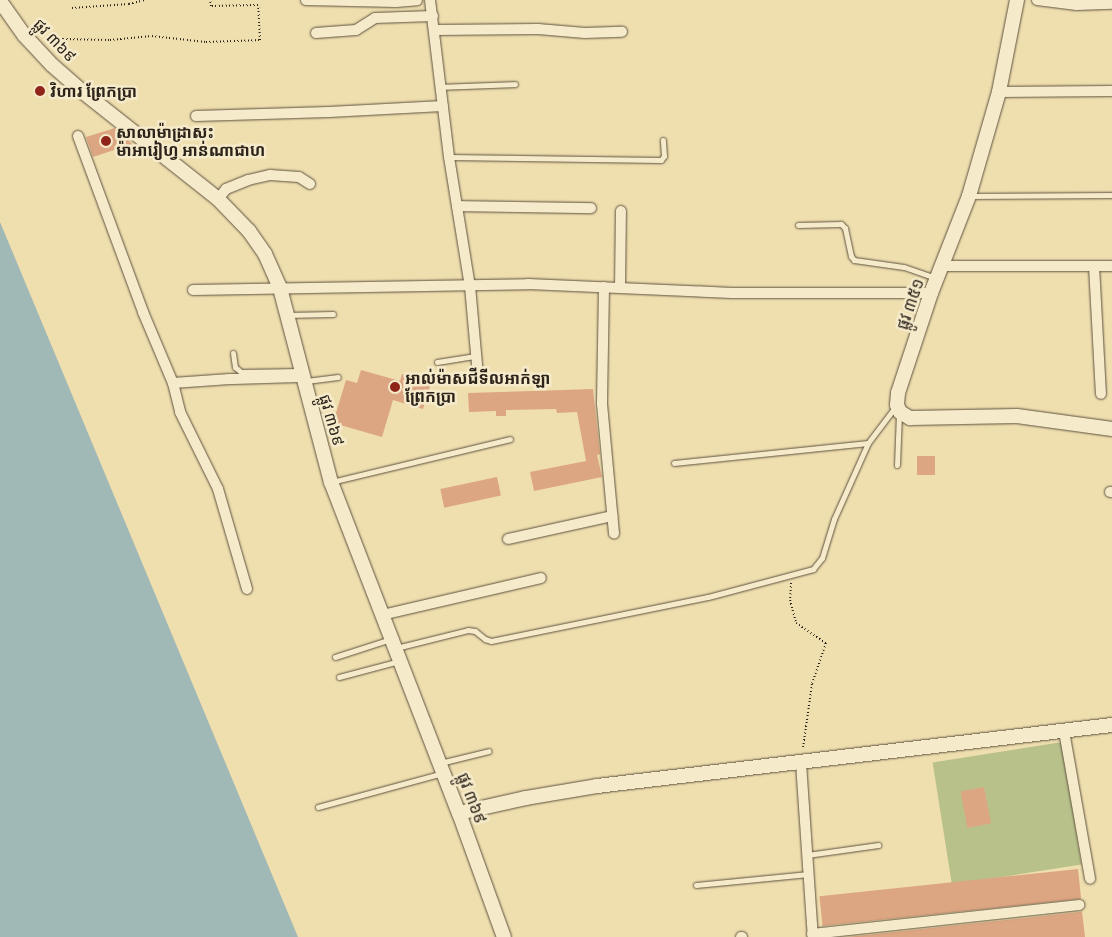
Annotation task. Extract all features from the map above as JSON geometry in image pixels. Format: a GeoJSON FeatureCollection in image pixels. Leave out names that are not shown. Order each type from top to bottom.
{"type":"FeatureCollection","features":[{"type":"Feature","properties":{"kind":"street"},"geometry":{"type":"LineString","coordinates":[[306,0],[396,2],[417,0]]}},
{"type":"Feature","properties":{"kind":"street"},"geometry":{"type":"LineString","coordinates":[[430,0],[449,157],[470,286],[478,376]]}},
{"type":"Feature","properties":{"kind":"street","name":"ផ្លូវ ៣៥១"},"geometry":{"type":"LineString","coordinates":[[898,409],[898,394],[930,293],[969,196],[999,92],[1017,0]]}},
{"type":"Feature","properties":{"kind":"street"},"geometry":{"type":"LineString","coordinates":[[1038,0],[1078,5],[1112,4]]}},
{"type":"Feature","properties":{"kind":"street","name":"ផ្លូវ ៣៦៩"},"geometry":{"type":"LineString","coordinates":[[0,1],[34,46],[83,92],[218,199],[249,231],[265,254],[280,288],[331,482],[459,813],[504,937]]}},
{"type":"Feature","properties":{"kind":"street"},"geometry":{"type":"LineString","coordinates":[[316,33],[356,30],[375,18],[433,16]]}},
{"type":"Feature","properties":{"kind":"street"},"geometry":{"type":"LineString","coordinates":[[435,30],[538,29],[585,33],[622,32]]}},
{"type":"Feature","properties":{"kind":"street"},"geometry":{"type":"LineString","coordinates":[[999,92],[1112,91]]}},
{"type":"Feature","properties":{"kind":"street"},"geometry":{"type":"LineString","coordinates":[[196,116],[443,106]]}},
{"type":"Feature","properties":{"kind":"street"},"geometry":{"type":"LineString","coordinates":[[78,136],[143,312],[173,384],[180,412],[218,489],[247,589]]}},
{"type":"Feature","properties":{"kind":"street"},"geometry":{"type":"LineString","coordinates":[[218,199],[226,189],[248,180],[270,175],[299,177],[310,184]]}},
{"type":"Feature","properties":{"kind":"street"},"geometry":{"type":"LineString","coordinates":[[457,206],[590,208]]}},
{"type":"Feature","properties":{"kind":"street"},"geometry":{"type":"LineString","coordinates":[[620,288],[621,211]]}},
{"type":"Feature","properties":{"kind":"street"},"geometry":{"type":"LineString","coordinates":[[1094,266],[1101,394]]}},
{"type":"Feature","properties":{"kind":"street"},"geometry":{"type":"LineString","coordinates":[[940,272],[1112,266]]}},
{"type":"Feature","properties":{"kind":"street"},"geometry":{"type":"LineString","coordinates":[[193,290],[528,284],[732,293],[930,293]]}},
{"type":"Feature","properties":{"kind":"street"},"geometry":{"type":"LineString","coordinates":[[604,288],[602,404],[614,533]]}},
{"type":"Feature","properties":{"kind":"street"},"geometry":{"type":"LineString","coordinates":[[173,384],[230,379],[302,377]]}},
{"type":"Feature","properties":{"kind":"street"},"geometry":{"type":"LineString","coordinates":[[898,409],[910,418],[1017,416],[1112,430]]}},
{"type":"Feature","properties":{"kind":"street"},"geometry":{"type":"LineString","coordinates":[[508,539],[612,516]]}},
{"type":"Feature","properties":{"kind":"street"},"geometry":{"type":"LineString","coordinates":[[382,615],[541,578]]}},
{"type":"Feature","properties":{"kind":"street"},"geometry":{"type":"LineString","coordinates":[[459,813],[526,798],[597,786],[701,772],[801,763],[1112,725]]}},
{"type":"Feature","properties":{"kind":"street"},"geometry":{"type":"LineString","coordinates":[[1064,731],[1090,879]]}},
{"type":"Feature","properties":{"kind":"street"},"geometry":{"type":"LineString","coordinates":[[801,763],[812,935],[1079,905]]}},
{"type":"Feature","properties":{"kind":"lane"},"geometry":{"type":"LineString","coordinates":[[440,87],[515,84]]}},
{"type":"Feature","properties":{"kind":"lane"},"geometry":{"type":"LineString","coordinates":[[449,157],[661,160],[664,156],[663,140]]}},
{"type":"Feature","properties":{"kind":"lane"},"geometry":{"type":"LineString","coordinates":[[969,196],[1112,195]]}},
{"type":"Feature","properties":{"kind":"lane"},"geometry":{"type":"LineString","coordinates":[[798,225],[841,224],[845,228],[850,256],[854,260],[940,272]]}},
{"type":"Feature","properties":{"kind":"lane"},"geometry":{"type":"LineString","coordinates":[[287,315],[333,314]]}},
{"type":"Feature","properties":{"kind":"lane"},"geometry":{"type":"LineString","coordinates":[[234,353],[235,367],[241,372],[315,378],[338,377]]}},
{"type":"Feature","properties":{"kind":"lane"},"geometry":{"type":"LineString","coordinates":[[437,362],[477,356]]}},
{"type":"Feature","properties":{"kind":"lane"},"geometry":{"type":"LineString","coordinates":[[335,657],[395,650],[468,630],[475,630],[484,639],[491,640],[708,597],[813,569],[822,558],[834,519],[868,443],[898,409]]}},
{"type":"Feature","properties":{"kind":"lane"},"geometry":{"type":"LineString","coordinates":[[897,465],[898,409]]}},
{"type":"Feature","properties":{"kind":"lane"},"geometry":{"type":"LineString","coordinates":[[331,482],[510,440]]}},
{"type":"Feature","properties":{"kind":"lane"},"geometry":{"type":"LineString","coordinates":[[674,463],[868,443]]}},
{"type":"Feature","properties":{"kind":"lane"},"geometry":{"type":"LineString","coordinates":[[339,676],[395,650]]}},
{"type":"Feature","properties":{"kind":"lane"},"geometry":{"type":"LineString","coordinates":[[318,807],[489,751]]}},
{"type":"Feature","properties":{"kind":"lane"},"geometry":{"type":"LineString","coordinates":[[806,855],[878,845]]}},
{"type":"Feature","properties":{"kind":"lane"},"geometry":{"type":"LineString","coordinates":[[696,885],[808,874]]}},
{"type":"Feature","properties":{"kind":"path"},"geometry":{"type":"LineString","coordinates":[[72,8],[129,4],[145,0]]}},
{"type":"Feature","properties":{"kind":"path"},"geometry":{"type":"LineString","coordinates":[[34,46],[63,39],[110,40],[152,36],[206,42],[260,40],[258,5],[211,6],[210,0]]}},
{"type":"Feature","properties":{"kind":"path"},"geometry":{"type":"LineString","coordinates":[[791,575],[790,600],[796,623],[826,643],[812,684],[801,763]]}},
{"type":"Feature","properties":{"kind":"green space"},"geometry":{"type":"Polygon","coordinates":[[[1062,742],[1081,864],[952,885],[933,762],[1062,742]]]}},
{"type":"Feature","properties":{"kind":"water"},"geometry":{"type":"Polygon","coordinates":[[[0,222],[298,937],[0,937],[0,222]]]}},
{"type":"Feature","properties":{"kind":"building","name":"សាលាម៉ាដ្រាសះ ម៉ាអារៀហ្វ អាន់ណាជាហ"},"geometry":{"type":"Polygon","coordinates":[[[115,128],[132,144],[93,157],[86,137],[115,128]]]}},
{"type":"Feature","properties":{"kind":"building"},"geometry":{"type":"Polygon","coordinates":[[[361,370],[400,381],[402,374],[431,383],[423,409],[393,400],[382,437],[333,423],[346,380],[357,383],[361,370]]]}},
{"type":"Feature","properties":{"kind":"building"},"geometry":{"type":"Polygon","coordinates":[[[593,389],[600,454],[597,455],[602,477],[534,491],[530,472],[586,461],[577,412],[557,413],[556,409],[506,410],[506,416],[496,416],[496,411],[469,412],[468,393],[593,389]]]}},
{"type":"Feature","properties":{"kind":"building"},"geometry":{"type":"Polygon","coordinates":[[[917,456],[935,456],[935,475],[917,475],[917,456]]]}},
{"type":"Feature","properties":{"kind":"building"},"geometry":{"type":"Polygon","coordinates":[[[497,477],[501,496],[444,508],[440,489],[497,477]]]}},
{"type":"Feature","properties":{"kind":"building"},"geometry":{"type":"Polygon","coordinates":[[[984,787],[991,823],[968,828],[960,792],[984,787]]]}},
{"type":"Feature","properties":{"kind":"building"},"geometry":{"type":"Polygon","coordinates":[[[1078,869],[1081,899],[823,926],[819,896],[1078,869]]]}},
{"type":"Feature","properties":{"kind":"building"},"geometry":{"type":"Polygon","coordinates":[[[1082,911],[1085,937],[848,937],[1080,912],[1082,911]]]}},
{"type":"Feature","properties":{"kind":"place","name":"វិហារ ព្រែកប្រា"},"geometry":{"type":"Point","coordinates":[40,91]}},
{"type":"Feature","properties":{"kind":"place","name":"សាលាម៉ាដ្រាសះ ម៉ាអារៀហ្វ អាន់ណាជាហ"},"geometry":{"type":"Point","coordinates":[106,141]}},
{"type":"Feature","properties":{"kind":"place","name":"អាល់ម៉ាសជីទីលអាក់ឡា ព្រែកប្រា"},"geometry":{"type":"Point","coordinates":[395,387]}}]}
